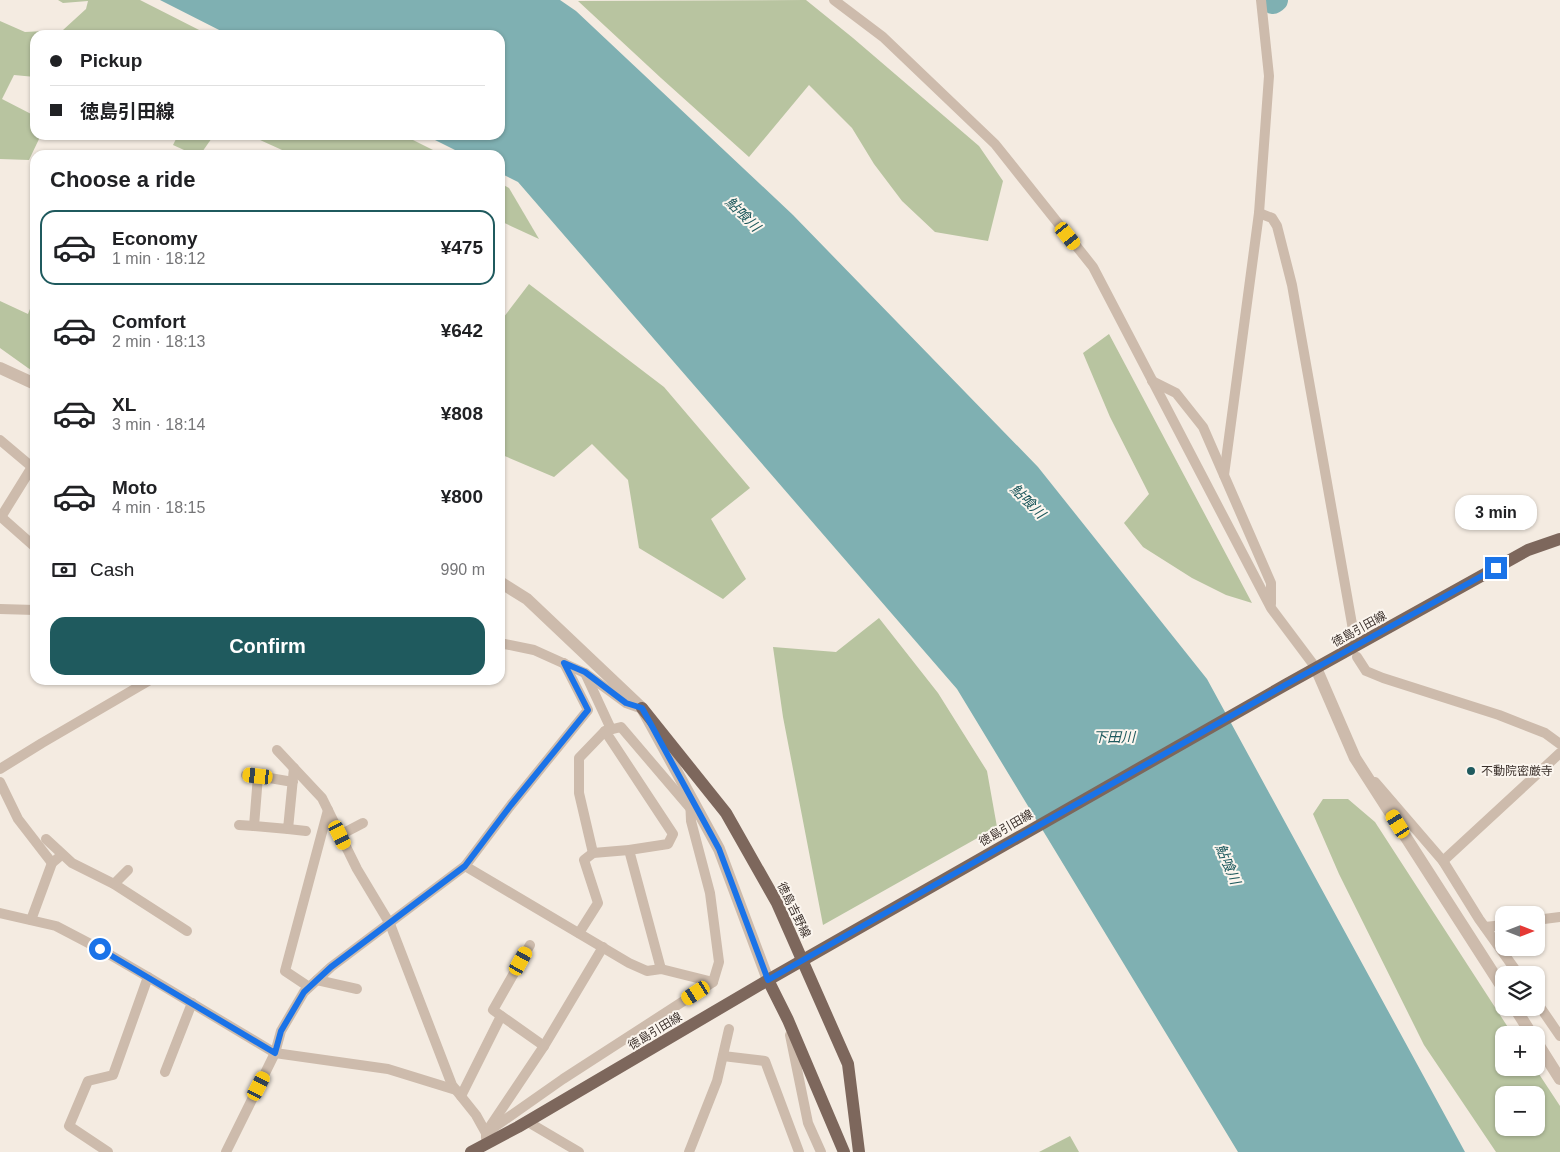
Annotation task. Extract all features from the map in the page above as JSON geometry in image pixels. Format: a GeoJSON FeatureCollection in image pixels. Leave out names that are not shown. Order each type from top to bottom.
{"type":"FeatureCollection","features":[{"type":"Feature","properties":{"kind":"main road","name":"徳島引田線"},"geometry":{"type":"LineString","coordinates":[[472,1152],[486,1138],[528,1122],[772,978],[1287,684],[1528,550],[1560,540]]}},
{"type":"Feature","properties":{"kind":"main road","name":"徳島吉野線"},"geometry":{"type":"LineString","coordinates":[[642,708],[726,813],[777,903],[848,1064],[859,1152]]}},
{"type":"Feature","properties":{"kind":"main road"},"geometry":{"type":"LineString","coordinates":[[772,978],[844,1152]]}},
{"type":"Feature","properties":{"kind":"street"},"geometry":{"type":"LineString","coordinates":[[834,0],[883,37],[995,144],[1093,267],[1271,608],[1316,668],[1355,758],[1495,976]]}},
{"type":"Feature","properties":{"kind":"street"},"geometry":{"type":"LineString","coordinates":[[1224,475],[1259,213],[1269,76],[1260,0]]}},
{"type":"Feature","properties":{"kind":"street"},"geometry":{"type":"LineString","coordinates":[[1259,213],[1272,218],[1277,226],[1292,285],[1352,624]]}},
{"type":"Feature","properties":{"kind":"street"},"geometry":{"type":"LineString","coordinates":[[0,368],[30,382]]}},
{"type":"Feature","properties":{"kind":"street"},"geometry":{"type":"LineString","coordinates":[[1152,381],[1176,393],[1203,427],[1271,583],[1271,608]]}},
{"type":"Feature","properties":{"kind":"street"},"geometry":{"type":"LineString","coordinates":[[0,440],[30,464]]}},
{"type":"Feature","properties":{"kind":"street"},"geometry":{"type":"LineString","coordinates":[[30,469],[1,516],[30,542]]}},
{"type":"Feature","properties":{"kind":"street"},"geometry":{"type":"LineString","coordinates":[[505,585],[527,599],[642,708],[690,803],[719,849],[772,978]]}},
{"type":"Feature","properties":{"kind":"street"},"geometry":{"type":"LineString","coordinates":[[0,609],[30,610]]}},
{"type":"Feature","properties":{"kind":"street"},"geometry":{"type":"LineString","coordinates":[[505,644],[534,650],[585,672],[626,703],[642,708]]}},
{"type":"Feature","properties":{"kind":"street"},"geometry":{"type":"LineString","coordinates":[[1357,656],[1366,671],[1499,715],[1545,733],[1560,744]]}},
{"type":"Feature","properties":{"kind":"street"},"geometry":{"type":"LineString","coordinates":[[226,1152],[275,1053],[281,1031],[304,992],[331,967],[465,866],[511,805],[588,710],[564,663]]}},
{"type":"Feature","properties":{"kind":"street"},"geometry":{"type":"LineString","coordinates":[[579,933],[598,903],[584,860],[593,853],[668,844],[673,834],[608,730],[585,672]]}},
{"type":"Feature","properties":{"kind":"street"},"geometry":{"type":"LineString","coordinates":[[0,769],[142,685]]}},
{"type":"Feature","properties":{"kind":"street"},"geometry":{"type":"LineString","coordinates":[[486,1138],[563,1079],[713,982],[720,962],[710,893],[692,821],[690,803],[621,727],[608,730],[579,758],[580,793],[593,853]]}},
{"type":"Feature","properties":{"kind":"street"},"geometry":{"type":"LineString","coordinates":[[278,750],[322,798],[357,869],[390,924],[448,1077],[476,1115],[486,1138]]}},
{"type":"Feature","properties":{"kind":"street"},"geometry":{"type":"LineString","coordinates":[[1443,861],[1560,753]]}},
{"type":"Feature","properties":{"kind":"street"},"geometry":{"type":"LineString","coordinates":[[1355,758],[1443,861],[1513,966]]}},
{"type":"Feature","properties":{"kind":"street"},"geometry":{"type":"LineString","coordinates":[[288,829],[294,768]]}},
{"type":"Feature","properties":{"kind":"street"},"geometry":{"type":"LineString","coordinates":[[246,775],[292,782]]}},
{"type":"Feature","properties":{"kind":"street"},"geometry":{"type":"LineString","coordinates":[[254,826],[258,776]]}},
{"type":"Feature","properties":{"kind":"street"},"geometry":{"type":"LineString","coordinates":[[0,782],[18,819],[52,863]]}},
{"type":"Feature","properties":{"kind":"street"},"geometry":{"type":"LineString","coordinates":[[328,810],[285,971],[313,984],[357,989]]}},
{"type":"Feature","properties":{"kind":"street"},"geometry":{"type":"LineString","coordinates":[[340,835],[363,823]]}},
{"type":"Feature","properties":{"kind":"street"},"geometry":{"type":"LineString","coordinates":[[238,825],[306,831]]}},
{"type":"Feature","properties":{"kind":"street"},"geometry":{"type":"LineString","coordinates":[[46,839],[72,863],[114,884],[187,931]]}},
{"type":"Feature","properties":{"kind":"street"},"geometry":{"type":"LineString","coordinates":[[629,850],[661,969]]}},
{"type":"Feature","properties":{"kind":"street"},"geometry":{"type":"LineString","coordinates":[[31,920],[52,863],[62,854]]}},
{"type":"Feature","properties":{"kind":"street"},"geometry":{"type":"LineString","coordinates":[[465,866],[629,963],[647,971],[661,969],[713,982]]}},
{"type":"Feature","properties":{"kind":"street"},"geometry":{"type":"LineString","coordinates":[[114,884],[128,870]]}},
{"type":"Feature","properties":{"kind":"street"},"geometry":{"type":"LineString","coordinates":[[0,913],[56,926],[100,949],[275,1053],[388,1069],[459,1093]]}},
{"type":"Feature","properties":{"kind":"street"},"geometry":{"type":"LineString","coordinates":[[1545,919],[1560,917]]}},
{"type":"Feature","properties":{"kind":"street"},"geometry":{"type":"LineString","coordinates":[[1485,927],[1495,926]]}},
{"type":"Feature","properties":{"kind":"street"},"geometry":{"type":"LineString","coordinates":[[530,944],[493,1010],[544,1046]]}},
{"type":"Feature","properties":{"kind":"street"},"geometry":{"type":"LineString","coordinates":[[486,1138],[603,948]]}},
{"type":"Feature","properties":{"kind":"street"},"geometry":{"type":"LineString","coordinates":[[108,1152],[69,1126],[88,1081],[113,1075],[148,977]]}},
{"type":"Feature","properties":{"kind":"street"},"geometry":{"type":"LineString","coordinates":[[165,1072],[192,1003]]}},
{"type":"Feature","properties":{"kind":"street"},"geometry":{"type":"LineString","coordinates":[[1545,1014],[1560,1036]]}},
{"type":"Feature","properties":{"kind":"street"},"geometry":{"type":"LineString","coordinates":[[459,1093],[501,1016]]}},
{"type":"Feature","properties":{"kind":"street"},"geometry":{"type":"LineString","coordinates":[[788,1020],[808,1123],[821,1152]]}},
{"type":"Feature","properties":{"kind":"street"},"geometry":{"type":"LineString","coordinates":[[689,1152],[717,1081],[729,1029]]}},
{"type":"Feature","properties":{"kind":"street"},"geometry":{"type":"LineString","coordinates":[[1545,1055],[1560,1079]]}},
{"type":"Feature","properties":{"kind":"street"},"geometry":{"type":"LineString","coordinates":[[723,1056],[765,1061],[799,1152]]}},
{"type":"Feature","properties":{"kind":"street"},"geometry":{"type":"LineString","coordinates":[[528,1122],[579,1152]]}},
{"type":"Feature","properties":{"kind":"green space"},"geometry":{"type":"Polygon","coordinates":[[[58,0],[140,0],[199,30],[63,30],[86,9],[88,1],[63,3],[58,0]]]}},
{"type":"Feature","properties":{"kind":"green space"},"geometry":{"type":"Polygon","coordinates":[[[806,0],[979,146],[1003,181],[988,241],[935,232],[902,201],[874,164],[852,128],[809,85],[749,157],[578,1],[806,0]]]}},
{"type":"Feature","properties":{"kind":"green space"},"geometry":{"type":"Polygon","coordinates":[[[0,21],[25,32],[30,32],[30,77],[14,75],[2,99],[30,113],[30,140],[39,140],[34,150],[30,150],[29,160],[0,159],[0,21]]]}},
{"type":"Feature","properties":{"kind":"green space"},"geometry":{"type":"Polygon","coordinates":[[[176,140],[210,140],[204,150],[184,150],[173,145],[176,140]]]}},
{"type":"Feature","properties":{"kind":"green space"},"geometry":{"type":"Polygon","coordinates":[[[260,140],[413,140],[433,150],[282,150],[260,140]]]}},
{"type":"Feature","properties":{"kind":"green space"},"geometry":{"type":"Polygon","coordinates":[[[505,186],[509,188],[539,239],[505,223],[505,186]]]}},
{"type":"Feature","properties":{"kind":"green space"},"geometry":{"type":"Polygon","coordinates":[[[529,284],[664,387],[750,488],[711,519],[746,579],[723,599],[639,548],[628,480],[592,444],[554,477],[505,456],[505,315],[529,284]]]}},
{"type":"Feature","properties":{"kind":"green space"},"geometry":{"type":"Polygon","coordinates":[[[0,301],[28,314],[30,309],[30,369],[0,348],[0,301]]]}},
{"type":"Feature","properties":{"kind":"green space"},"geometry":{"type":"Polygon","coordinates":[[[1109,334],[1252,603],[1226,595],[1192,578],[1143,547],[1124,523],[1149,494],[1110,417],[1083,353],[1109,334]]]}},
{"type":"Feature","properties":{"kind":"green space"},"geometry":{"type":"Polygon","coordinates":[[[879,618],[938,693],[987,771],[997,827],[823,925],[783,717],[773,647],[836,652],[879,618]]]}},
{"type":"Feature","properties":{"kind":"green space"},"geometry":{"type":"Polygon","coordinates":[[[1323,799],[1348,799],[1375,822],[1495,1007],[1495,1016],[1501,1016],[1507,1026],[1495,1026],[1495,1076],[1540,1076],[1560,1106],[1560,1152],[1496,1152],[1424,1045],[1339,874],[1313,814],[1323,799]]]}},
{"type":"Feature","properties":{"kind":"green space"},"geometry":{"type":"Polygon","coordinates":[[[1070,1136],[1079,1152],[1039,1152],[1070,1136]]]}},
{"type":"Feature","properties":{"kind":"water","name":"下田川"},"geometry":{"type":"Polygon","coordinates":[[[160,0],[560,0],[576,11],[793,215],[1038,467],[1207,679],[1465,1152],[1238,1152],[957,689],[518,182],[505,176],[505,150],[455,150],[435,140],[505,140],[505,30],[219,30],[160,0]]]}},
{"type":"Feature","properties":{"kind":"tunnel"},"geometry":{"type":"LineString","coordinates":[[1352,624],[1357,653]]}},
{"type":"Feature","properties":{"kind":"place","name":"不動院密厳寺"},"geometry":{"type":"Point","coordinates":[1471,771]}},
{"type":"Feature","properties":{"kind":"route"},"geometry":{"type":"LineString","coordinates":[[100,949],[275,1053],[281,1031],[304,992],[331,967],[465,866],[511,805],[588,710],[564,663],[585,672],[626,703],[642,708],[719,849],[768,980],[1287,684],[1496,568]]}},
{"type":"Feature","properties":{"kind":"water label","name":"鮎喰川"},"geometry":{"type":"Point","coordinates":[743,214]}},
{"type":"Feature","properties":{"kind":"water label","name":"鮎喰川"},"geometry":{"type":"Point","coordinates":[1028,501]}},
{"type":"Feature","properties":{"kind":"water label","name":"鮎喰川"},"geometry":{"type":"Point","coordinates":[1228,864]}}]}
